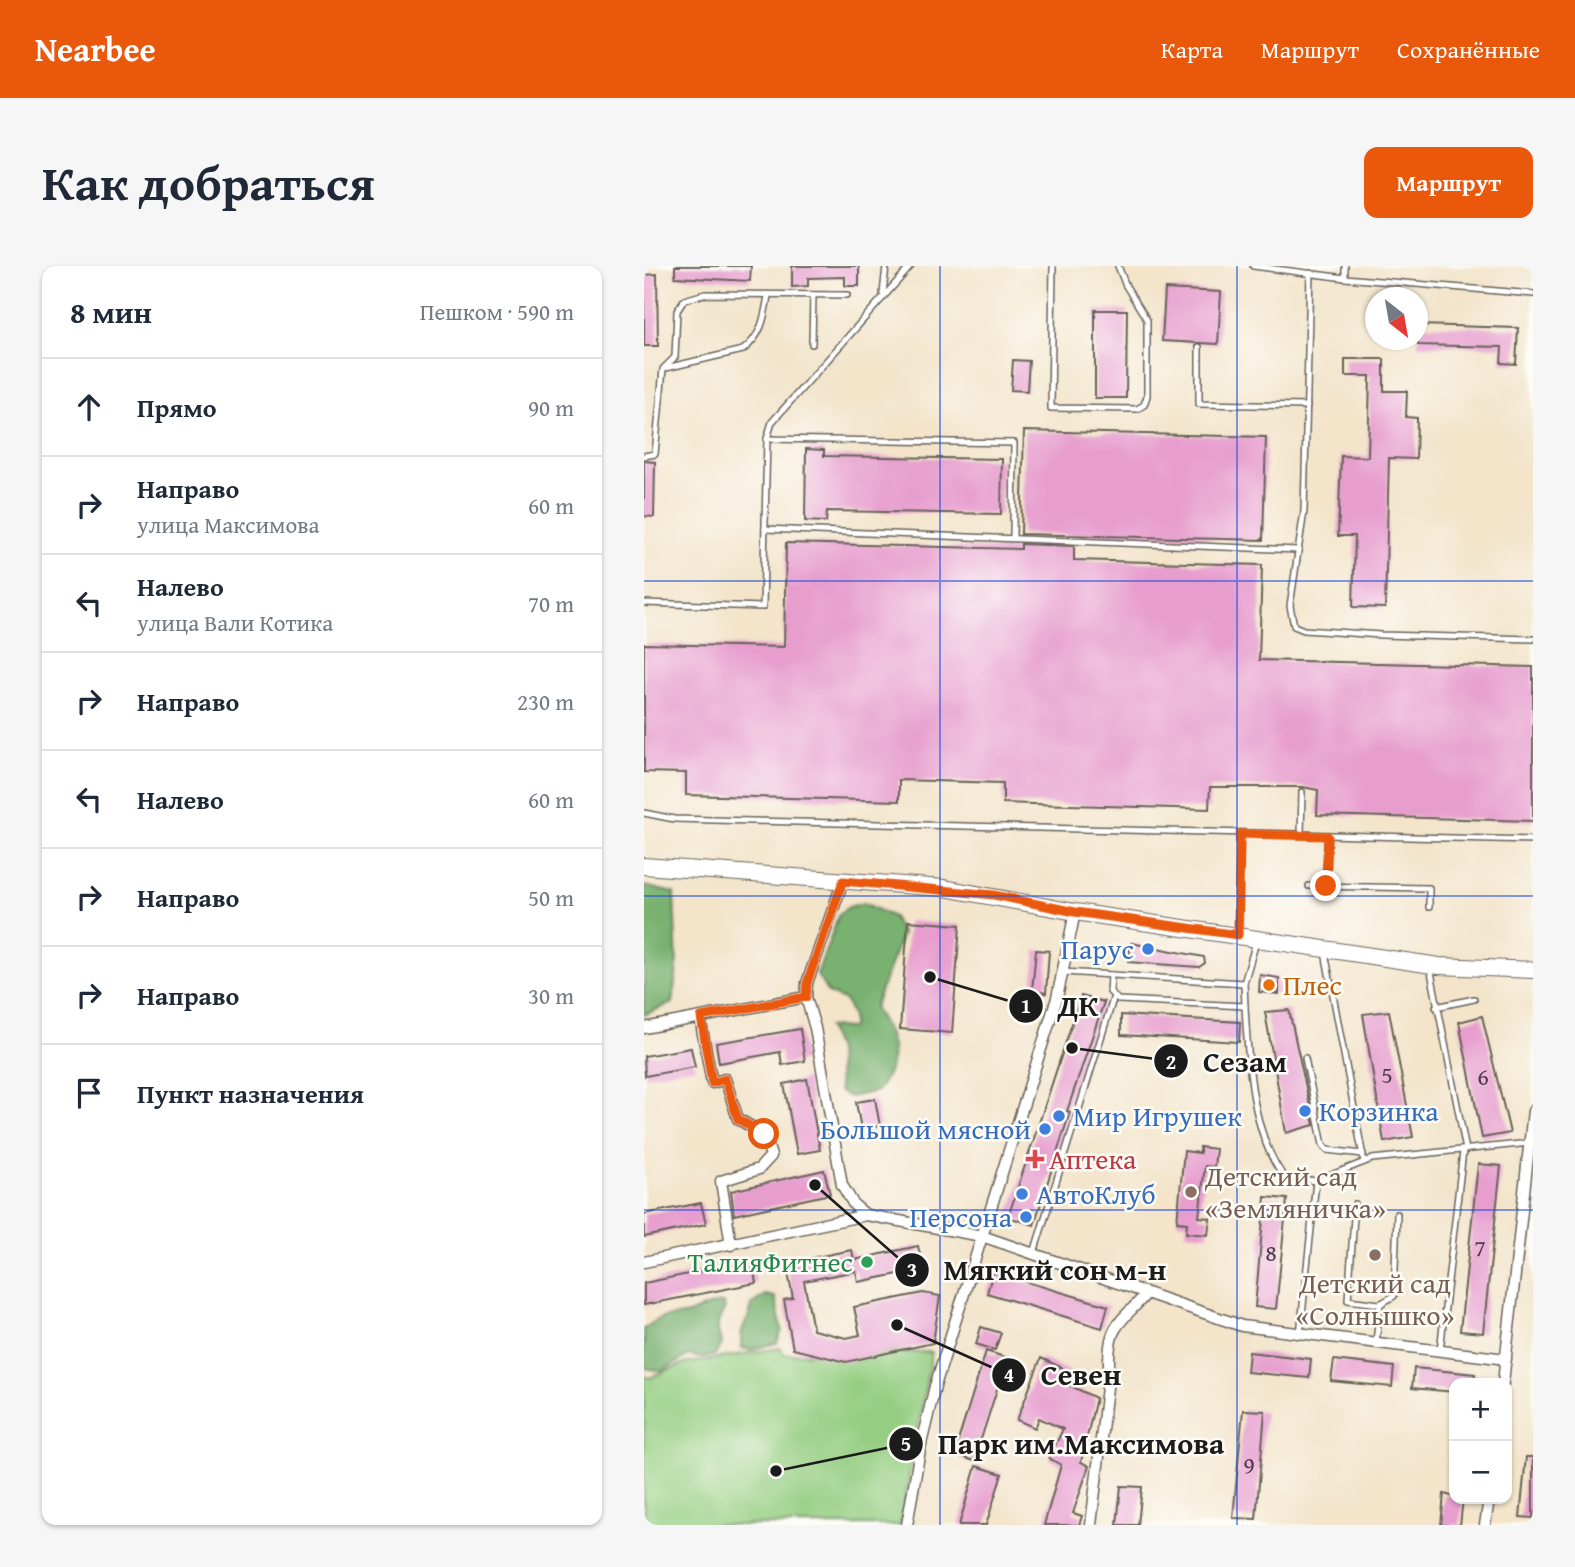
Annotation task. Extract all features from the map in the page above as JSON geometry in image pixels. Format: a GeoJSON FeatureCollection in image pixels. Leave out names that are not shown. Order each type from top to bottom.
{"type":"FeatureCollection","features":[{"type":"Feature","properties":{"kind":"main road"},"geometry":{"type":"LineString","coordinates":[[644,866],[944,888],[1075,912],[1430,964],[1533,970]]}},
{"type":"Feature","properties":{"kind":"street"},"geometry":{"type":"LineString","coordinates":[[843,881],[807,983],[806,997],[816,1028],[842,1185],[854,1205],[866,1215]]}},
{"type":"Feature","properties":{"kind":"street"},"geometry":{"type":"LineString","coordinates":[[907,1525],[936,1386],[1057,999],[1075,912]]}},
{"type":"Feature","properties":{"kind":"street"},"geometry":{"type":"LineString","coordinates":[[644,1028],[806,997]]}},
{"type":"Feature","properties":{"kind":"street"},"geometry":{"type":"LineString","coordinates":[[701,1017],[712,1083],[725,1079],[738,1119],[764,1134],[771,1156],[759,1169],[720,1181],[731,1245]]}},
{"type":"Feature","properties":{"kind":"street"},"geometry":{"type":"LineString","coordinates":[[1504,1378],[1531,1150],[1533,1111]]}},
{"type":"Feature","properties":{"kind":"street"},"geometry":{"type":"LineString","coordinates":[[644,1262],[866,1215],[982,1236],[1241,1326],[1506,1359]]}},
{"type":"Feature","properties":{"kind":"street"},"geometry":{"type":"LineString","coordinates":[[1091,1525],[1109,1370],[1108,1346],[1115,1324],[1146,1294]]}},
{"type":"Feature","properties":{"kind":"street"},"geometry":{"type":"LineString","coordinates":[[1485,1525],[1488,1504]]}},
{"type":"Feature","properties":{"kind":"lane"},"geometry":{"type":"LineString","coordinates":[[883,298],[886,266]]}},
{"type":"Feature","properties":{"kind":"lane"},"geometry":{"type":"LineString","coordinates":[[644,603],[763,607],[767,439],[772,422],[911,266]]}},
{"type":"Feature","properties":{"kind":"lane"},"geometry":{"type":"LineString","coordinates":[[1053,266],[1051,408],[1137,409],[1144,405],[1147,396],[1147,320],[1126,286],[1118,266]]}},
{"type":"Feature","properties":{"kind":"lane"},"geometry":{"type":"LineString","coordinates":[[1253,266],[1345,278],[1533,294]]}},
{"type":"Feature","properties":{"kind":"lane"},"geometry":{"type":"LineString","coordinates":[[1345,266],[1345,278]]}},
{"type":"Feature","properties":{"kind":"lane"},"geometry":{"type":"LineString","coordinates":[[1310,273],[1304,511],[1290,606],[1294,626],[1304,630],[1381,635],[1533,639]]}},
{"type":"Feature","properties":{"kind":"lane"},"geometry":{"type":"LineString","coordinates":[[644,456],[655,454],[663,369],[675,357],[677,311],[684,300],[705,294],[847,295]]}},
{"type":"Feature","properties":{"kind":"lane"},"geometry":{"type":"LineString","coordinates":[[812,344],[813,295]]}},
{"type":"Feature","properties":{"kind":"lane"},"geometry":{"type":"LineString","coordinates":[[663,369],[743,350],[754,342],[764,324],[768,296]]}},
{"type":"Feature","properties":{"kind":"lane"},"geometry":{"type":"LineString","coordinates":[[1199,347],[1199,404],[1307,406]]}},
{"type":"Feature","properties":{"kind":"lane"},"geometry":{"type":"LineString","coordinates":[[767,439],[1014,443],[1013,537]]}},
{"type":"Feature","properties":{"kind":"lane"},"geometry":{"type":"LineString","coordinates":[[765,529],[1298,550]]}},
{"type":"Feature","properties":{"kind":"lane"},"geometry":{"type":"LineString","coordinates":[[1301,835],[1302,792]]}},
{"type":"Feature","properties":{"kind":"lane"},"geometry":{"type":"LineString","coordinates":[[644,813],[674,819],[1533,840]]}},
{"type":"Feature","properties":{"kind":"lane"},"geometry":{"type":"LineString","coordinates":[[1238,935],[1240,834]]}},
{"type":"Feature","properties":{"kind":"lane"},"geometry":{"type":"LineString","coordinates":[[1326,886],[1328,836]]}},
{"type":"Feature","properties":{"kind":"lane"},"geometry":{"type":"LineString","coordinates":[[1308,886],[1429,888],[1429,907]]}},
{"type":"Feature","properties":{"kind":"lane"},"geometry":{"type":"LineString","coordinates":[[1258,938],[1244,983],[1249,1074],[1271,1160],[1284,1177],[1316,1181],[1372,1159],[1464,1150],[1531,1150]]}},
{"type":"Feature","properties":{"kind":"lane"},"geometry":{"type":"LineString","coordinates":[[1325,948],[1364,1162]]}},
{"type":"Feature","properties":{"kind":"lane"},"geometry":{"type":"LineString","coordinates":[[1430,964],[1464,1150],[1440,1351]]}},
{"type":"Feature","properties":{"kind":"lane"},"geometry":{"type":"LineString","coordinates":[[1063,972],[1244,983]]}},
{"type":"Feature","properties":{"kind":"lane"},"geometry":{"type":"LineString","coordinates":[[1111,975],[1110,992],[1118,1000],[1245,1006]]}},
{"type":"Feature","properties":{"kind":"lane"},"geometry":{"type":"LineString","coordinates":[[1034,1254],[1114,996]]}},
{"type":"Feature","properties":{"kind":"lane"},"geometry":{"type":"LineString","coordinates":[[1436,1007],[1474,999]]}},
{"type":"Feature","properties":{"kind":"lane"},"geometry":{"type":"LineString","coordinates":[[1305,1058],[1323,1145],[1327,1150],[1363,1154]]}},
{"type":"Feature","properties":{"kind":"lane"},"geometry":{"type":"LineString","coordinates":[[1300,1334],[1316,1181]]}},
{"type":"Feature","properties":{"kind":"lane"},"geometry":{"type":"LineString","coordinates":[[1355,1204],[1348,1300],[1380,1304],[1394,1296],[1397,1214]]}},
{"type":"Feature","properties":{"kind":"lane"},"geometry":{"type":"LineString","coordinates":[[1376,1343],[1380,1304]]}},
{"type":"Feature","properties":{"kind":"green space"},"geometry":{"type":"Polygon","coordinates":[[[644,886],[674,893],[677,968],[672,1003],[644,1015],[644,886]]]}},
{"type":"Feature","properties":{"kind":"green space"},"geometry":{"type":"Polygon","coordinates":[[[864,903],[893,917],[902,934],[874,1008],[891,1040],[890,1069],[877,1091],[850,1097],[839,1091],[837,1050],[828,1027],[852,1028],[852,1016],[846,1001],[828,993],[817,975],[839,914],[849,907],[864,903]]]}},
{"type":"Feature","properties":{"kind":"green space"},"geometry":{"type":"Polygon","coordinates":[[[765,1295],[775,1297],[782,1330],[777,1343],[750,1350],[742,1348],[742,1330],[752,1304],[765,1295]]]}},
{"type":"Feature","properties":{"kind":"green space"},"geometry":{"type":"Polygon","coordinates":[[[723,1303],[725,1309],[718,1326],[722,1344],[715,1355],[700,1358],[689,1355],[662,1371],[644,1368],[644,1329],[664,1317],[684,1315],[723,1303]]]}},
{"type":"Feature","properties":{"kind":"green space"},"geometry":{"type":"Polygon","coordinates":[[[780,1348],[784,1354],[932,1352],[900,1525],[644,1525],[644,1375],[649,1378],[683,1364],[780,1348]]]}},
{"type":"Feature","properties":{"kind":"building"},"geometry":{"type":"Polygon","coordinates":[[[675,266],[751,266],[750,281],[675,277],[675,266]]]}},
{"type":"Feature","properties":{"kind":"building"},"geometry":{"type":"Polygon","coordinates":[[[792,266],[859,266],[859,286],[845,286],[845,277],[808,278],[808,286],[792,287],[792,266]]]}},
{"type":"Feature","properties":{"kind":"building"},"geometry":{"type":"Polygon","coordinates":[[[657,274],[658,346],[644,346],[644,275],[657,274]]]}},
{"type":"Feature","properties":{"kind":"building"},"geometry":{"type":"Polygon","coordinates":[[[1165,289],[1221,292],[1218,344],[1162,341],[1165,289]]]}},
{"type":"Feature","properties":{"kind":"building"},"geometry":{"type":"Polygon","coordinates":[[[1095,310],[1127,310],[1126,398],[1095,398],[1095,310]]]}},
{"type":"Feature","properties":{"kind":"building"},"geometry":{"type":"Polygon","coordinates":[[[1428,325],[1518,328],[1516,364],[1501,363],[1502,347],[1428,345],[1428,325]]]}},
{"type":"Feature","properties":{"kind":"building"},"geometry":{"type":"Polygon","coordinates":[[[1345,359],[1384,359],[1384,391],[1407,391],[1406,417],[1417,418],[1416,459],[1389,458],[1385,608],[1353,607],[1355,536],[1338,536],[1341,456],[1368,457],[1370,376],[1345,376],[1345,359]]]}},
{"type":"Feature","properties":{"kind":"building"},"geometry":{"type":"Polygon","coordinates":[[[1013,360],[1029,361],[1027,391],[1011,390],[1013,360]]]}},
{"type":"Feature","properties":{"kind":"building"},"geometry":{"type":"Polygon","coordinates":[[[1024,431],[1266,437],[1263,540],[1021,534],[1024,431]]]}},
{"type":"Feature","properties":{"kind":"building"},"geometry":{"type":"Polygon","coordinates":[[[806,449],[824,450],[824,456],[1002,459],[1001,514],[827,511],[826,522],[805,521],[806,449]]]}},
{"type":"Feature","properties":{"kind":"building"},"geometry":{"type":"Polygon","coordinates":[[[644,461],[655,462],[654,517],[644,516],[644,461]]]}},
{"type":"Feature","properties":{"kind":"building"},"geometry":{"type":"Polygon","coordinates":[[[786,543],[1021,549],[1021,544],[1074,546],[1074,560],[1262,565],[1259,660],[1533,667],[1533,821],[1317,815],[1318,790],[1303,787],[1210,787],[1209,809],[1003,803],[1003,783],[899,780],[899,801],[686,795],[686,773],[644,772],[644,644],[784,647],[786,543]]]}},
{"type":"Feature","properties":{"kind":"building"},"geometry":{"type":"Polygon","coordinates":[[[908,921],[960,925],[952,1033],[900,1029],[908,921]]]}},
{"type":"Feature","properties":{"kind":"building","name":"Парус"},"geometry":{"type":"Polygon","coordinates":[[[1131,943],[1204,957],[1205,963],[1199,967],[1128,962],[1131,943]]]}},
{"type":"Feature","properties":{"kind":"building"},"geometry":{"type":"Polygon","coordinates":[[[1036,950],[1049,951],[1046,993],[1032,991],[1036,950]]]}},
{"type":"Feature","properties":{"kind":"building","name":"Плес"},"geometry":{"type":"Polygon","coordinates":[[[1260,975],[1279,978],[1279,994],[1259,992],[1260,975]]]}},
{"type":"Feature","properties":{"kind":"building"},"geometry":{"type":"Polygon","coordinates":[[[1081,996],[1104,1002],[1067,1111],[1070,1112],[1034,1225],[1008,1217],[1081,996]]]}},
{"type":"Feature","properties":{"kind":"building"},"geometry":{"type":"Polygon","coordinates":[[[1289,1010],[1314,1125],[1286,1133],[1265,1012],[1289,1010]]]}},
{"type":"Feature","properties":{"kind":"building"},"geometry":{"type":"Polygon","coordinates":[[[1389,1011],[1413,1137],[1384,1142],[1363,1014],[1389,1011]]]}},
{"type":"Feature","properties":{"kind":"building"},"geometry":{"type":"Polygon","coordinates":[[[1121,1015],[1240,1022],[1239,1042],[1121,1035],[1121,1015]]]}},
{"type":"Feature","properties":{"kind":"building"},"geometry":{"type":"Polygon","coordinates":[[[1482,1016],[1510,1133],[1482,1138],[1459,1022],[1482,1016]]]}},
{"type":"Feature","properties":{"kind":"building"},"geometry":{"type":"Polygon","coordinates":[[[800,1029],[805,1061],[782,1065],[780,1052],[719,1063],[716,1043],[800,1029]]]}},
{"type":"Feature","properties":{"kind":"building"},"geometry":{"type":"Polygon","coordinates":[[[691,1048],[695,1067],[645,1076],[644,1056],[691,1048]]]}},
{"type":"Feature","properties":{"kind":"building"},"geometry":{"type":"Polygon","coordinates":[[[807,1079],[820,1150],[797,1154],[784,1084],[807,1079]]]}},
{"type":"Feature","properties":{"kind":"building"},"geometry":{"type":"Polygon","coordinates":[[[875,1099],[880,1126],[861,1129],[856,1102],[875,1099]]]}},
{"type":"Feature","properties":{"kind":"building","name":"Детский сад «Земляничка»"},"geometry":{"type":"Polygon","coordinates":[[[1200,1147],[1216,1149],[1214,1167],[1205,1166],[1199,1217],[1210,1218],[1208,1235],[1186,1233],[1187,1223],[1177,1222],[1184,1151],[1200,1153],[1200,1147]]]}},
{"type":"Feature","properties":{"kind":"building"},"geometry":{"type":"Polygon","coordinates":[[[1478,1164],[1501,1166],[1483,1333],[1460,1331],[1478,1164]]]}},
{"type":"Feature","properties":{"kind":"building"},"geometry":{"type":"Polygon","coordinates":[[[824,1170],[830,1194],[734,1215],[731,1191],[824,1170]]]}},
{"type":"Feature","properties":{"kind":"building"},"geometry":{"type":"Polygon","coordinates":[[[1265,1197],[1287,1199],[1276,1309],[1255,1307],[1265,1197]]]}},
{"type":"Feature","properties":{"kind":"building"},"geometry":{"type":"Polygon","coordinates":[[[701,1203],[706,1224],[644,1237],[644,1214],[701,1203]]]}},
{"type":"Feature","properties":{"kind":"building"},"geometry":{"type":"Polygon","coordinates":[[[918,1246],[923,1269],[858,1282],[856,1271],[804,1281],[813,1330],[846,1338],[860,1335],[854,1307],[923,1293],[940,1296],[933,1343],[846,1362],[793,1349],[784,1300],[793,1298],[786,1263],[852,1250],[854,1260],[918,1246]]]}},
{"type":"Feature","properties":{"kind":"building"},"geometry":{"type":"Polygon","coordinates":[[[752,1261],[756,1283],[644,1305],[644,1283],[752,1261]]]}},
{"type":"Feature","properties":{"kind":"building"},"geometry":{"type":"Polygon","coordinates":[[[993,1272],[1108,1306],[1102,1328],[987,1293],[993,1272]]]}},
{"type":"Feature","properties":{"kind":"building"},"geometry":{"type":"Polygon","coordinates":[[[981,1327],[1001,1333],[995,1350],[976,1344],[981,1327]]]}},
{"type":"Feature","properties":{"kind":"building"},"geometry":{"type":"Polygon","coordinates":[[[986,1351],[1007,1358],[974,1461],[954,1454],[986,1351]]]}},
{"type":"Feature","properties":{"kind":"building"},"geometry":{"type":"Polygon","coordinates":[[[1249,1352],[1311,1359],[1309,1378],[1247,1372],[1249,1352]]]}},
{"type":"Feature","properties":{"kind":"building"},"geometry":{"type":"Polygon","coordinates":[[[1041,1358],[1077,1375],[1071,1386],[1096,1398],[1081,1462],[1089,1466],[1073,1513],[1082,1516],[1079,1525],[1044,1525],[1061,1465],[1049,1458],[1063,1429],[1039,1418],[1035,1428],[1017,1420],[1041,1358]]]}},
{"type":"Feature","properties":{"kind":"building"},"geometry":{"type":"Polygon","coordinates":[[[1334,1360],[1394,1367],[1392,1387],[1331,1381],[1334,1360]]]}},
{"type":"Feature","properties":{"kind":"building"},"geometry":{"type":"Polygon","coordinates":[[[1414,1368],[1475,1374],[1475,1378],[1449,1378],[1449,1392],[1412,1388],[1414,1368]]]}},
{"type":"Feature","properties":{"kind":"building"},"geometry":{"type":"Polygon","coordinates":[[[1243,1410],[1265,1411],[1256,1519],[1233,1518],[1243,1410]]]}},
{"type":"Feature","properties":{"kind":"building"},"geometry":{"type":"Polygon","coordinates":[[[1526,1457],[1533,1457],[1533,1518],[1520,1517],[1526,1457]]]}},
{"type":"Feature","properties":{"kind":"building"},"geometry":{"type":"Polygon","coordinates":[[[976,1466],[1002,1474],[986,1525],[959,1525],[976,1466]]]}},
{"type":"Feature","properties":{"kind":"building"},"geometry":{"type":"Polygon","coordinates":[[[1121,1486],[1142,1487],[1138,1525],[1117,1525],[1121,1486]]]}},
{"type":"Feature","properties":{"kind":"building"},"geometry":{"type":"Polygon","coordinates":[[[1444,1494],[1449,1495],[1449,1504],[1462,1504],[1460,1525],[1441,1525],[1444,1494]]]}},
{"type":"Feature","properties":{"kind":"place","name":"Парус"},"geometry":{"type":"Point","coordinates":[1148,949]}},
{"type":"Feature","properties":{"kind":"place","name":"ДК"},"geometry":{"type":"Point","coordinates":[930,977]}},
{"type":"Feature","properties":{"kind":"place","name":"Плес"},"geometry":{"type":"Point","coordinates":[1269,985]}},
{"type":"Feature","properties":{"kind":"place","name":"Сезам"},"geometry":{"type":"Point","coordinates":[1072,1048]}},
{"type":"Feature","properties":{"kind":"place","name":"Корзинка"},"geometry":{"type":"Point","coordinates":[1305,1111]}},
{"type":"Feature","properties":{"kind":"place","name":"Мир Игрушек"},"geometry":{"type":"Point","coordinates":[1059,1116]}},
{"type":"Feature","properties":{"kind":"place","name":"Большой мясной"},"geometry":{"type":"Point","coordinates":[1045,1129]}},
{"type":"Feature","properties":{"kind":"place","name":"Аптека"},"geometry":{"type":"Point","coordinates":[1035,1159]}},
{"type":"Feature","properties":{"kind":"place","name":"Мягкий сон м-н"},"geometry":{"type":"Point","coordinates":[815,1185]}},
{"type":"Feature","properties":{"kind":"place","name":"Детский сад «Земляничка»"},"geometry":{"type":"Point","coordinates":[1191,1192]}},
{"type":"Feature","properties":{"kind":"place","name":"АвтоКлуб"},"geometry":{"type":"Point","coordinates":[1022,1194]}},
{"type":"Feature","properties":{"kind":"place","name":"Персона"},"geometry":{"type":"Point","coordinates":[1026,1217]}},
{"type":"Feature","properties":{"kind":"place","name":"Детский сад «Солнышко»"},"geometry":{"type":"Point","coordinates":[1375,1255]}},
{"type":"Feature","properties":{"kind":"place","name":"ТалияФитнес"},"geometry":{"type":"Point","coordinates":[867,1262]}},
{"type":"Feature","properties":{"kind":"place","name":"Севен"},"geometry":{"type":"Point","coordinates":[897,1325]}},
{"type":"Feature","properties":{"kind":"place","name":"Парк им.Максимова"},"geometry":{"type":"Point","coordinates":[776,1471]}},
{"type":"Feature","properties":{"kind":"route"},"geometry":{"type":"LineString","coordinates":[[764,1134],[738,1119],[725,1079],[712,1083],[701,1017],[806,997],[807,983],[843,881],[944,888],[994,895],[1075,912],[1238,935],[1240,834],[1328,836],[1326,886]]}}]}
